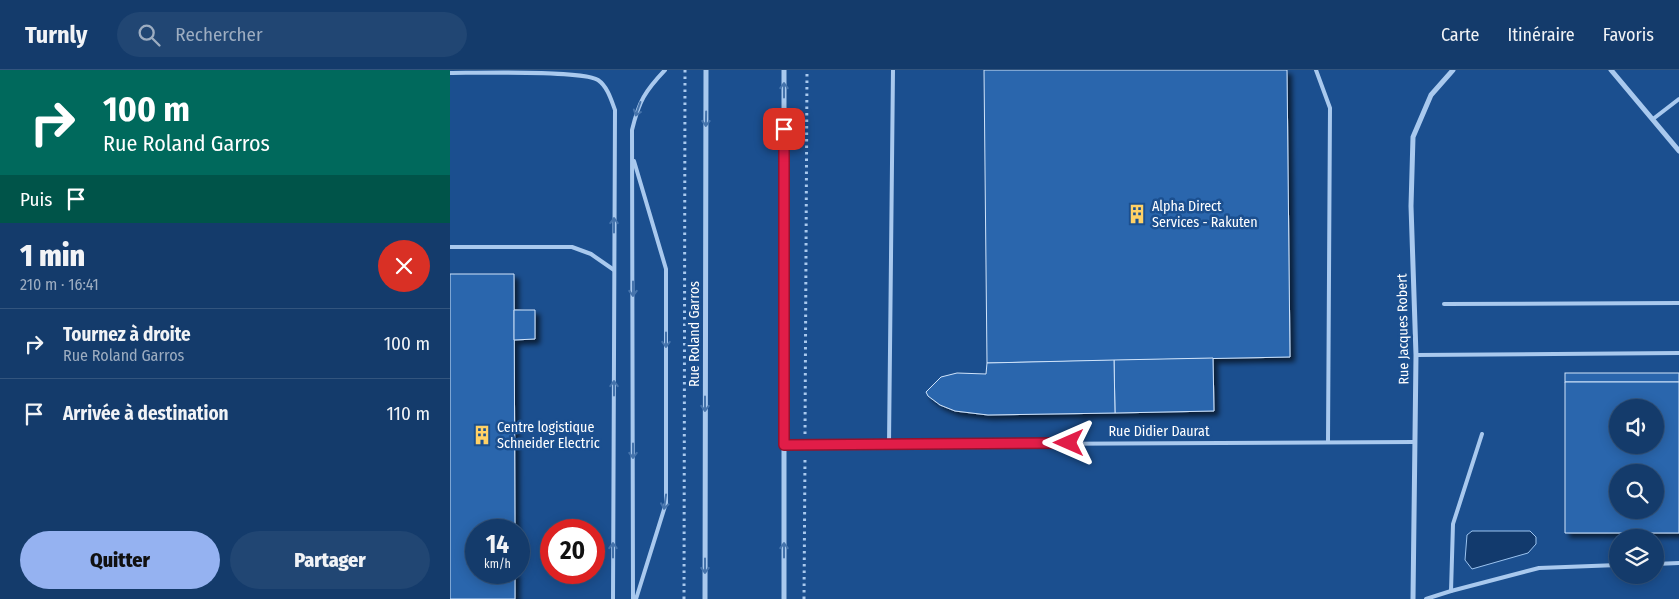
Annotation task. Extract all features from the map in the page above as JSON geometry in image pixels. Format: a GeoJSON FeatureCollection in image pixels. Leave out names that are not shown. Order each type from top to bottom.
{"type":"FeatureCollection","features":[{"type":"Feature","properties":{"kind":"street","name":"Rue Roland Garros"},"geometry":{"type":"LineString","coordinates":[[705,599],[706,70]]}},
{"type":"Feature","properties":{"kind":"street"},"geometry":{"type":"LineString","coordinates":[[784,70],[784,599]]}},
{"type":"Feature","properties":{"kind":"street","name":"Rue Jacques Robert"},"geometry":{"type":"LineString","coordinates":[[1413,599],[1416,355],[1412,206],[1413,137],[1431,95],[1453,70]]}},
{"type":"Feature","properties":{"kind":"street"},"geometry":{"type":"LineString","coordinates":[[1611,70],[1679,151]]}},
{"type":"Feature","properties":{"kind":"lane"},"geometry":{"type":"LineString","coordinates":[[635,599],[632,130],[638,107],[648,88],[666,70]]}},
{"type":"Feature","properties":{"kind":"lane"},"geometry":{"type":"LineString","coordinates":[[889,444],[893,70]]}},
{"type":"Feature","properties":{"kind":"lane"},"geometry":{"type":"LineString","coordinates":[[1316,70],[1330,108],[1328,442]]}},
{"type":"Feature","properties":{"kind":"lane"},"geometry":{"type":"LineString","coordinates":[[450,73],[574,73],[598,79],[609,93],[615,110],[613,599]]}},
{"type":"Feature","properties":{"kind":"lane"},"geometry":{"type":"LineString","coordinates":[[1653,119],[1679,100]]}},
{"type":"Feature","properties":{"kind":"lane"},"geometry":{"type":"LineString","coordinates":[[632,156],[666,269],[666,503],[635,599]]}},
{"type":"Feature","properties":{"kind":"lane"},"geometry":{"type":"LineString","coordinates":[[450,246],[572,247],[591,254],[614,270]]}},
{"type":"Feature","properties":{"kind":"lane"},"geometry":{"type":"LineString","coordinates":[[1444,304],[1679,303]]}},
{"type":"Feature","properties":{"kind":"lane"},"geometry":{"type":"LineString","coordinates":[[1416,355],[1679,353]]}},
{"type":"Feature","properties":{"kind":"lane"},"geometry":{"type":"LineString","coordinates":[[1451,591],[1453,524],[1482,434]]}},
{"type":"Feature","properties":{"kind":"lane","name":"Rue Didier Daurat"},"geometry":{"type":"LineString","coordinates":[[784,445],[1414,442]]}},
{"type":"Feature","properties":{"kind":"lane"},"geometry":{"type":"LineString","coordinates":[[1664,564],[1679,563]]}},
{"type":"Feature","properties":{"kind":"lane"},"geometry":{"type":"LineString","coordinates":[[1426,599],[1539,568],[1609,565]]}},
{"type":"Feature","properties":{"kind":"path"},"geometry":{"type":"LineString","coordinates":[[684,599],[685,70]]}},
{"type":"Feature","properties":{"kind":"path"},"geometry":{"type":"LineString","coordinates":[[804,599],[807,70]]}},
{"type":"Feature","properties":{"kind":"water"},"geometry":{"type":"Polygon","coordinates":[[[1472,531],[1530,531],[1536,537],[1536,544],[1528,553],[1472,569],[1465,560],[1467,535],[1472,531]]]}},
{"type":"Feature","properties":{"kind":"building","name":"Alpha Direct Services - Rakuten"},"geometry":{"type":"Polygon","coordinates":[[[984,70],[1287,70],[1290,357],[987,363],[984,70]]]}},
{"type":"Feature","properties":{"kind":"building","name":"Centre logistique Schneider Electric"},"geometry":{"type":"Polygon","coordinates":[[[450,274],[514,274],[515,519],[465,519],[465,584],[515,584],[515,599],[450,599],[450,274]]]}},
{"type":"Feature","properties":{"kind":"building"},"geometry":{"type":"Polygon","coordinates":[[[514,310],[535,310],[535,339],[514,340],[514,310]]]}},
{"type":"Feature","properties":{"kind":"building"},"geometry":{"type":"Polygon","coordinates":[[[1213,358],[1214,411],[1115,413],[1114,360],[1213,358]]]}},
{"type":"Feature","properties":{"kind":"building"},"geometry":{"type":"Polygon","coordinates":[[[1114,360],[1115,413],[988,415],[955,411],[940,405],[928,396],[926,392],[941,377],[957,373],[986,374],[987,363],[1114,360]]]}},
{"type":"Feature","properties":{"kind":"building"},"geometry":{"type":"Polygon","coordinates":[[[1565,373],[1679,373],[1679,382],[1565,382],[1565,373]]]}},
{"type":"Feature","properties":{"kind":"building"},"geometry":{"type":"Polygon","coordinates":[[[1565,382],[1679,382],[1679,533],[1664,533],[1664,529],[1609,529],[1609,533],[1565,533],[1565,382]]]}},
{"type":"Feature","properties":{"kind":"place","name":"Alpha Direct Services - Rakuten"},"geometry":{"type":"Point","coordinates":[1137,214]}},
{"type":"Feature","properties":{"kind":"place","name":"Centre logistique Schneider Electric"},"geometry":{"type":"Point","coordinates":[482,435]}},
{"type":"Feature","properties":{"kind":"route"},"geometry":{"type":"LineString","coordinates":[[784,129],[784,445],[1069,443]]}}]}
